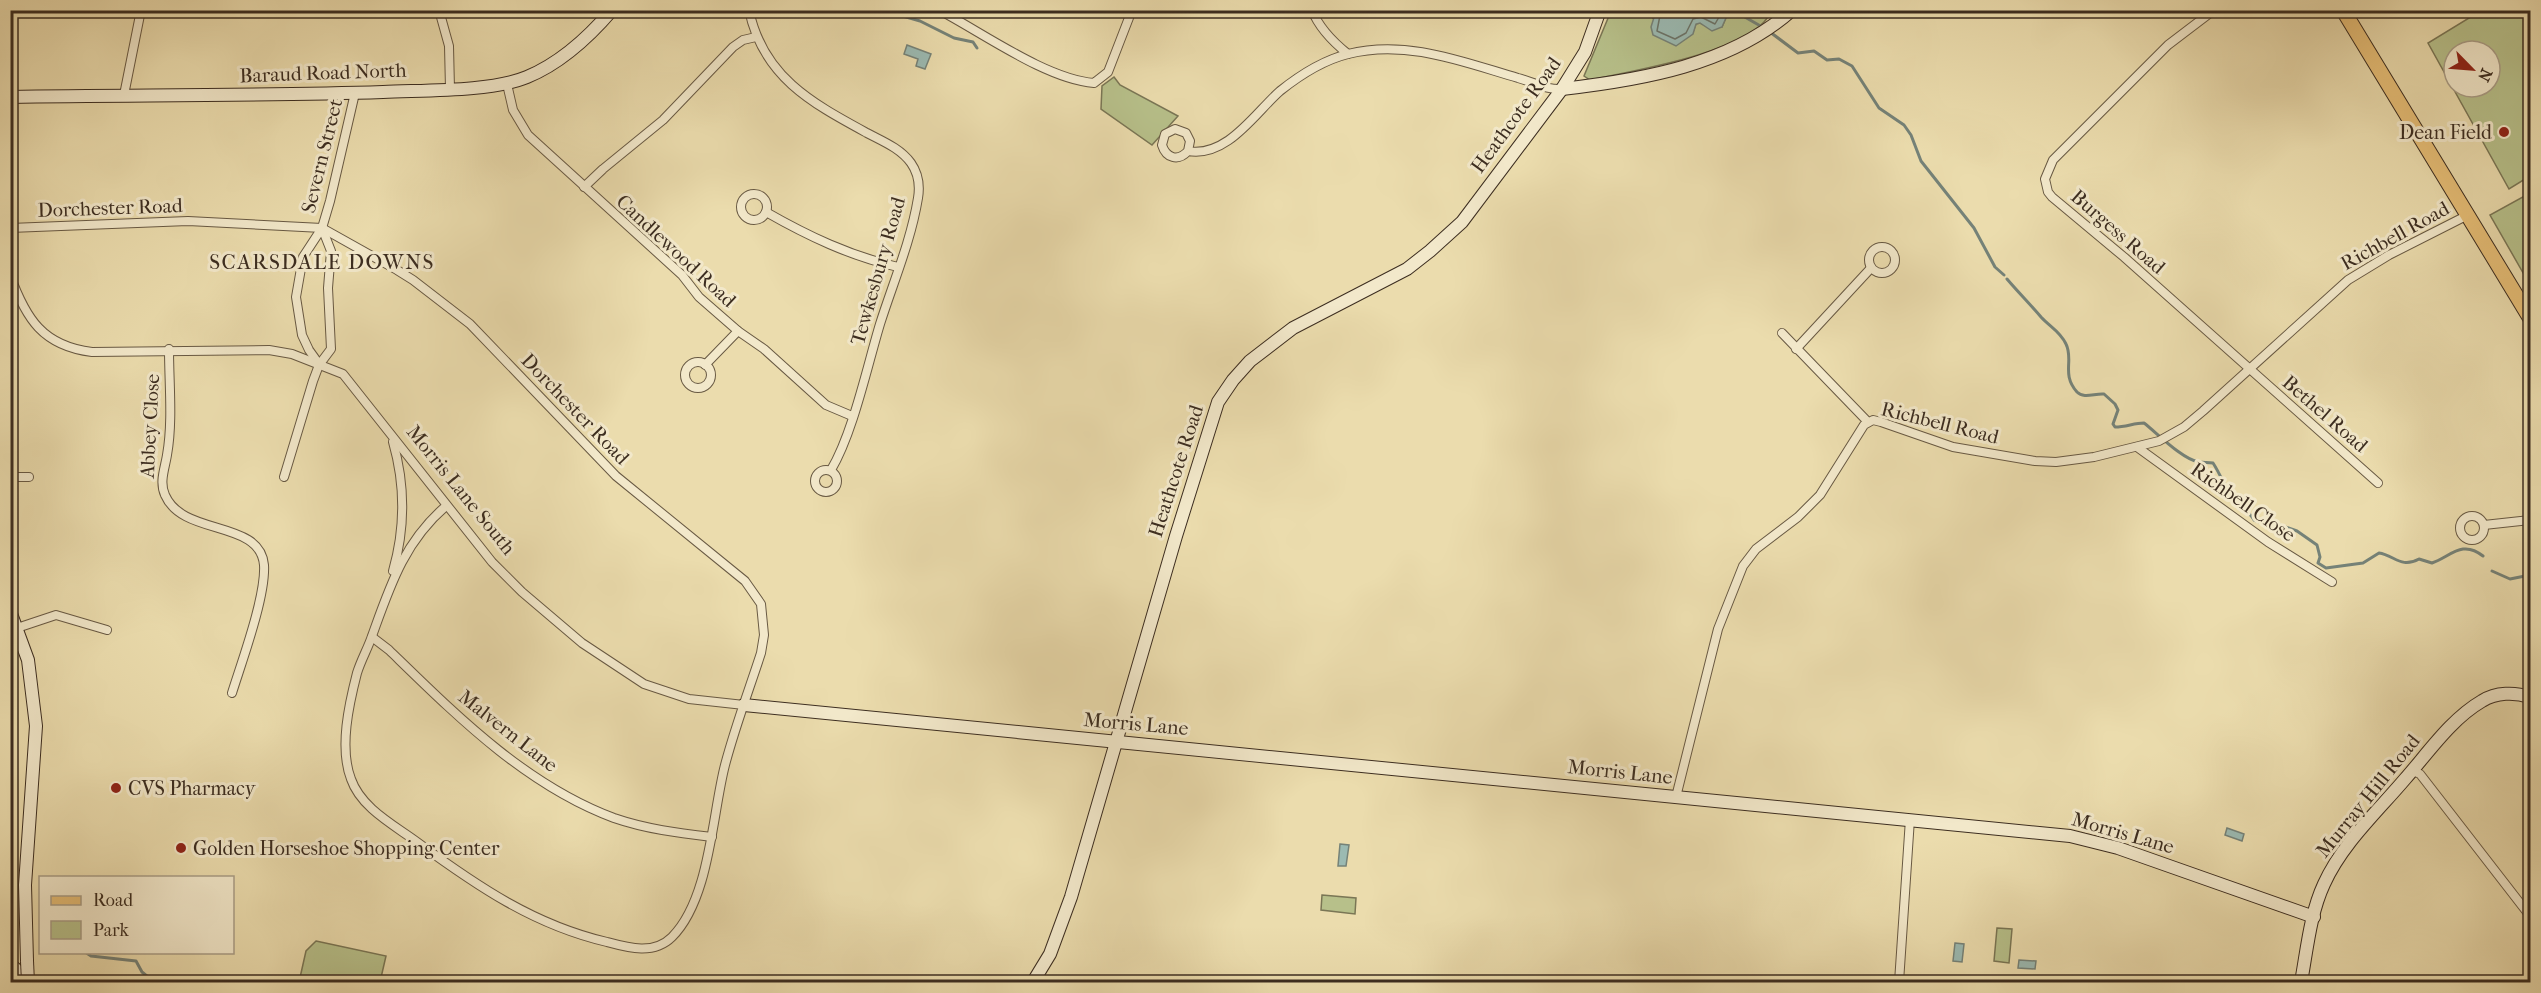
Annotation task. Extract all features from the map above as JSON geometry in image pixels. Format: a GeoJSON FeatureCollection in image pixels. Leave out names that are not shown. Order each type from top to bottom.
{"type":"FeatureCollection","features":[{"type":"Feature","properties":{"kind":"main road"},"geometry":{"type":"LineString","coordinates":[[2343,10],[2530,318]]}},
{"type":"Feature","properties":{"kind":"street"},"geometry":{"type":"LineString","coordinates":[[124,95],[141,10]]}},
{"type":"Feature","properties":{"kind":"street"},"geometry":{"type":"LineString","coordinates":[[439,10],[449,46],[450,89]]}},
{"type":"Feature","properties":{"kind":"street","name":"Baraud Road North"},"geometry":{"type":"LineString","coordinates":[[10,97],[355,93],[507,84],[527,77],[558,61],[591,34],[612,10]]}},
{"type":"Feature","properties":{"kind":"street","name":"Tewkesbury Road"},"geometry":{"type":"LineString","coordinates":[[749,10],[756,36],[775,68],[800,94],[899,151],[912,165],[919,184],[911,229],[852,416],[831,470]]}},
{"type":"Feature","properties":{"kind":"street"},"geometry":{"type":"LineString","coordinates":[[939,10],[1047,69],[1075,80],[1094,83],[1108,72],[1132,10]]}},
{"type":"Feature","properties":{"kind":"street"},"geometry":{"type":"LineString","coordinates":[[1312,10],[1316,20],[1330,38],[1348,54]]}},
{"type":"Feature","properties":{"kind":"street","name":"Heathcote Road"},"geometry":{"type":"LineString","coordinates":[[1033,982],[1050,954],[1063,923],[1218,402],[1250,361],[1293,328],[1407,269],[1447,237],[1479,201],[1562,89],[1585,52],[1600,10]]}},
{"type":"Feature","properties":{"kind":"street","name":"Burgess Road"},"geometry":{"type":"LineString","coordinates":[[2214,10],[2153,59],[2094,122],[2053,160],[2045,179],[2048,192],[2061,206],[2124,257],[2250,370]]}},
{"type":"Feature","properties":{"kind":"street"},"geometry":{"type":"LineString","coordinates":[[1188,151],[1198,153],[1216,148],[1246,125],[1297,78],[1348,54],[1403,48],[1424,51],[1524,79],[1550,90],[1562,89],[1610,83],[1685,66],[1739,46],[1768,29],[1785,13]]}},
{"type":"Feature","properties":{"kind":"street"},"geometry":{"type":"LineString","coordinates":[[584,187],[663,120],[733,47],[743,40],[756,36]]}},
{"type":"Feature","properties":{"kind":"street","name":"Candlewood Road"},"geometry":{"type":"LineString","coordinates":[[507,84],[513,110],[528,135],[682,275],[699,297],[738,331],[765,349],[826,405],[852,416]]}},
{"type":"Feature","properties":{"kind":"street","name":"Severn Street"},"geometry":{"type":"LineString","coordinates":[[319,365],[302,335],[296,297],[303,257],[308,245],[322,228],[355,93]]}},
{"type":"Feature","properties":{"kind":"street"},"geometry":{"type":"LineString","coordinates":[[766,212],[803,234],[838,249],[898,267]]}},
{"type":"Feature","properties":{"kind":"street","name":"Richbell Road"},"geometry":{"type":"LineString","coordinates":[[1676,797],[1718,629],[1743,566],[1756,549],[1798,517],[1820,495],[1834,476],[1858,431],[1868,422],[1873,420],[1881,422],[1953,447],[2035,461],[2056,462],[2084,459],[2159,441],[2184,427],[2348,280],[2366,268],[2468,215]]}},
{"type":"Feature","properties":{"kind":"street","name":"Dorchester Road"},"geometry":{"type":"LineString","coordinates":[[10,228],[188,222],[322,228],[413,280],[470,324],[616,476],[752,589],[761,604],[764,635],[726,764],[712,837],[696,896],[670,939],[652,948],[641,949],[575,934],[554,926],[488,892],[394,825],[362,799],[349,774],[346,748],[357,671],[372,637]]}},
{"type":"Feature","properties":{"kind":"street","name":"Severn Street"},"geometry":{"type":"LineString","coordinates":[[284,477],[319,365],[331,349],[328,288],[331,251],[322,228]]}},
{"type":"Feature","properties":{"kind":"street"},"geometry":{"type":"LineString","coordinates":[[1796,350],[1871,268]]}},
{"type":"Feature","properties":{"kind":"street","name":"Morris Lane South"},"geometry":{"type":"LineString","coordinates":[[10,275],[21,302],[34,324],[43,333],[65,346],[92,352],[269,350],[292,354],[343,374],[492,562],[522,592],[582,643],[644,684],[689,699],[910,721]]}},
{"type":"Feature","properties":{"kind":"street"},"geometry":{"type":"LineString","coordinates":[[705,365],[738,331]]}},
{"type":"Feature","properties":{"kind":"street"},"geometry":{"type":"LineString","coordinates":[[1782,333],[1868,422]]}},
{"type":"Feature","properties":{"kind":"street","name":"Abbey Close"},"geometry":{"type":"LineString","coordinates":[[169,350],[169,446],[162,482],[164,493],[175,509],[188,519],[248,539],[263,558],[263,582],[232,693]]}},
{"type":"Feature","properties":{"kind":"street","name":"Bethel Road"},"geometry":{"type":"LineString","coordinates":[[2250,370],[2378,483]]}},
{"type":"Feature","properties":{"kind":"street"},"geometry":{"type":"LineString","coordinates":[[391,584],[399,551],[402,494],[398,460],[392,437]]}},
{"type":"Feature","properties":{"kind":"street","name":"Richbell Close"},"geometry":{"type":"LineString","coordinates":[[2137,447],[2268,542],[2332,582]]}},
{"type":"Feature","properties":{"kind":"street"},"geometry":{"type":"LineString","coordinates":[[10,477],[29,477]]}},
{"type":"Feature","properties":{"kind":"street"},"geometry":{"type":"LineString","coordinates":[[372,637],[384,597],[407,550],[432,519],[446,506]]}},
{"type":"Feature","properties":{"kind":"street"},"geometry":{"type":"LineString","coordinates":[[2484,525],[2527,520],[2530,513]]}},
{"type":"Feature","properties":{"kind":"street"},"geometry":{"type":"LineString","coordinates":[[10,611],[28,660],[36,726],[25,885],[29,982]]}},
{"type":"Feature","properties":{"kind":"street"},"geometry":{"type":"LineString","coordinates":[[17,628],[56,615],[107,630]]}},
{"type":"Feature","properties":{"kind":"street","name":"Malvern Lane"},"geometry":{"type":"LineString","coordinates":[[372,637],[389,650],[482,737],[559,791],[622,820],[653,829],[712,837]]}},
{"type":"Feature","properties":{"kind":"street","name":"Murray Hill Road"},"geometry":{"type":"LineString","coordinates":[[2301,982],[2314,917],[2324,884],[2337,861],[2469,709],[2484,699],[2502,694],[2530,697]]}},
{"type":"Feature","properties":{"kind":"street","name":"Morris Lane"},"geometry":{"type":"LineString","coordinates":[[910,721],[1910,819],[2088,839],[2314,917]]}},
{"type":"Feature","properties":{"kind":"street"},"geometry":{"type":"LineString","coordinates":[[2413,771],[2420,774],[2530,916]]}},
{"type":"Feature","properties":{"kind":"street"},"geometry":{"type":"LineString","coordinates":[[1899,982],[1910,819]]}},
{"type":"Feature","properties":{"kind":"street"},"geometry":{"type":"LineString","coordinates":[[10,964],[29,982]]}},
{"type":"Feature","properties":{"kind":"green space","name":"Dean Field"},"geometry":{"type":"Polygon","coordinates":[[[2482,10],[2530,11],[2530,176],[2509,189],[2459,99],[2502,99],[2502,39],[2442,39],[2442,68],[2428,43],[2482,10]]]}},
{"type":"Feature","properties":{"kind":"green space"},"geometry":{"type":"Polygon","coordinates":[[[1611,11],[1656,11],[1653,18],[1693,32],[1696,24],[1700,23],[1706,26],[1722,27],[1729,11],[1761,11],[1768,17],[1755,30],[1736,41],[1712,50],[1658,66],[1590,80],[1584,76],[1611,11]]]}},
{"type":"Feature","properties":{"kind":"green space"},"geometry":{"type":"Polygon","coordinates":[[[1114,77],[1120,85],[1178,116],[1152,145],[1101,109],[1102,86],[1114,77]]]}},
{"type":"Feature","properties":{"kind":"green space"},"geometry":{"type":"Polygon","coordinates":[[[2530,193],[2530,285],[2490,215],[2530,193]]]}},
{"type":"Feature","properties":{"kind":"green space"},"geometry":{"type":"Polygon","coordinates":[[[1322,895],[1356,898],[1355,914],[1321,910],[1322,895]]]}},
{"type":"Feature","properties":{"kind":"green space"},"geometry":{"type":"Polygon","coordinates":[[[1997,928],[2012,929],[2009,963],[1994,961],[1997,928]]]}},
{"type":"Feature","properties":{"kind":"green space"},"geometry":{"type":"Polygon","coordinates":[[[316,941],[386,956],[380,982],[299,982],[306,951],[316,941]]]}},
{"type":"Feature","properties":{"kind":"water"},"geometry":{"type":"Polygon","coordinates":[[[1656,10],[1729,11],[1722,27],[1712,31],[1700,23],[1696,24],[1693,34],[1676,46],[1653,35],[1651,27],[1656,10]]]}},
{"type":"Feature","properties":{"kind":"water"},"geometry":{"type":"Polygon","coordinates":[[[907,45],[931,54],[925,69],[916,66],[918,59],[904,54],[907,45]]]}},
{"type":"Feature","properties":{"kind":"water"},"geometry":{"type":"Polygon","coordinates":[[[2227,828],[2244,834],[2242,841],[2225,835],[2227,828]]]}},
{"type":"Feature","properties":{"kind":"water"},"geometry":{"type":"Polygon","coordinates":[[[1340,844],[1349,845],[1346,866],[1338,866],[1340,844]]]}},
{"type":"Feature","properties":{"kind":"water"},"geometry":{"type":"Polygon","coordinates":[[[1955,943],[1964,944],[1962,962],[1953,961],[1955,943]]]}},
{"type":"Feature","properties":{"kind":"water"},"geometry":{"type":"Polygon","coordinates":[[[2019,960],[2036,961],[2035,969],[2018,968],[2019,960]]]}},
{"type":"Feature","properties":{"kind":"waterway"},"geometry":{"type":"LineString","coordinates":[[893,10],[896,14],[920,21],[954,38],[973,42],[977,48]]}},
{"type":"Feature","properties":{"kind":"waterway"},"geometry":{"type":"LineString","coordinates":[[1728,14],[1743,16],[1764,28]]}},
{"type":"Feature","properties":{"kind":"waterway"},"geometry":{"type":"LineString","coordinates":[[1770,32],[1798,53],[1814,51],[1827,60],[1839,59],[1852,66],[1879,108],[1904,125],[1911,135],[1921,161],[1974,228],[1995,267],[2004,275]]}},
{"type":"Feature","properties":{"kind":"waterway"},"geometry":{"type":"LineString","coordinates":[[2007,279],[2064,340],[2069,356],[2070,379],[2077,392],[2086,395],[2104,394],[2115,404],[2118,410],[2113,424],[2115,427],[2144,423],[2185,456],[2199,462],[2213,463],[2237,505],[2254,520],[2267,525],[2274,523],[2297,531],[2317,545],[2320,557],[2318,563],[2326,568],[2363,563],[2379,553],[2407,563],[2419,559],[2432,563],[2462,549],[2476,551],[2483,556]]}},
{"type":"Feature","properties":{"kind":"waterway"},"geometry":{"type":"LineString","coordinates":[[2492,571],[2510,579],[2530,575]]}},
{"type":"Feature","properties":{"kind":"waterway"},"geometry":{"type":"LineString","coordinates":[[88,954],[136,961],[142,972],[154,982]]}},
{"type":"Feature","properties":{"kind":"place","name":"Dean Field"},"geometry":{"type":"Point","coordinates":[2504,132]}},
{"type":"Feature","properties":{"kind":"place","name":"CVS Pharmacy"},"geometry":{"type":"Point","coordinates":[116,788]}},
{"type":"Feature","properties":{"kind":"place","name":"Golden Horseshoe Shopping Center"},"geometry":{"type":"Point","coordinates":[181,848]}},
{"type":"Feature","properties":{"kind":"district","name":"SCARSDALE DOWNS"},"geometry":{"type":"Point","coordinates":[322,262]}}]}
